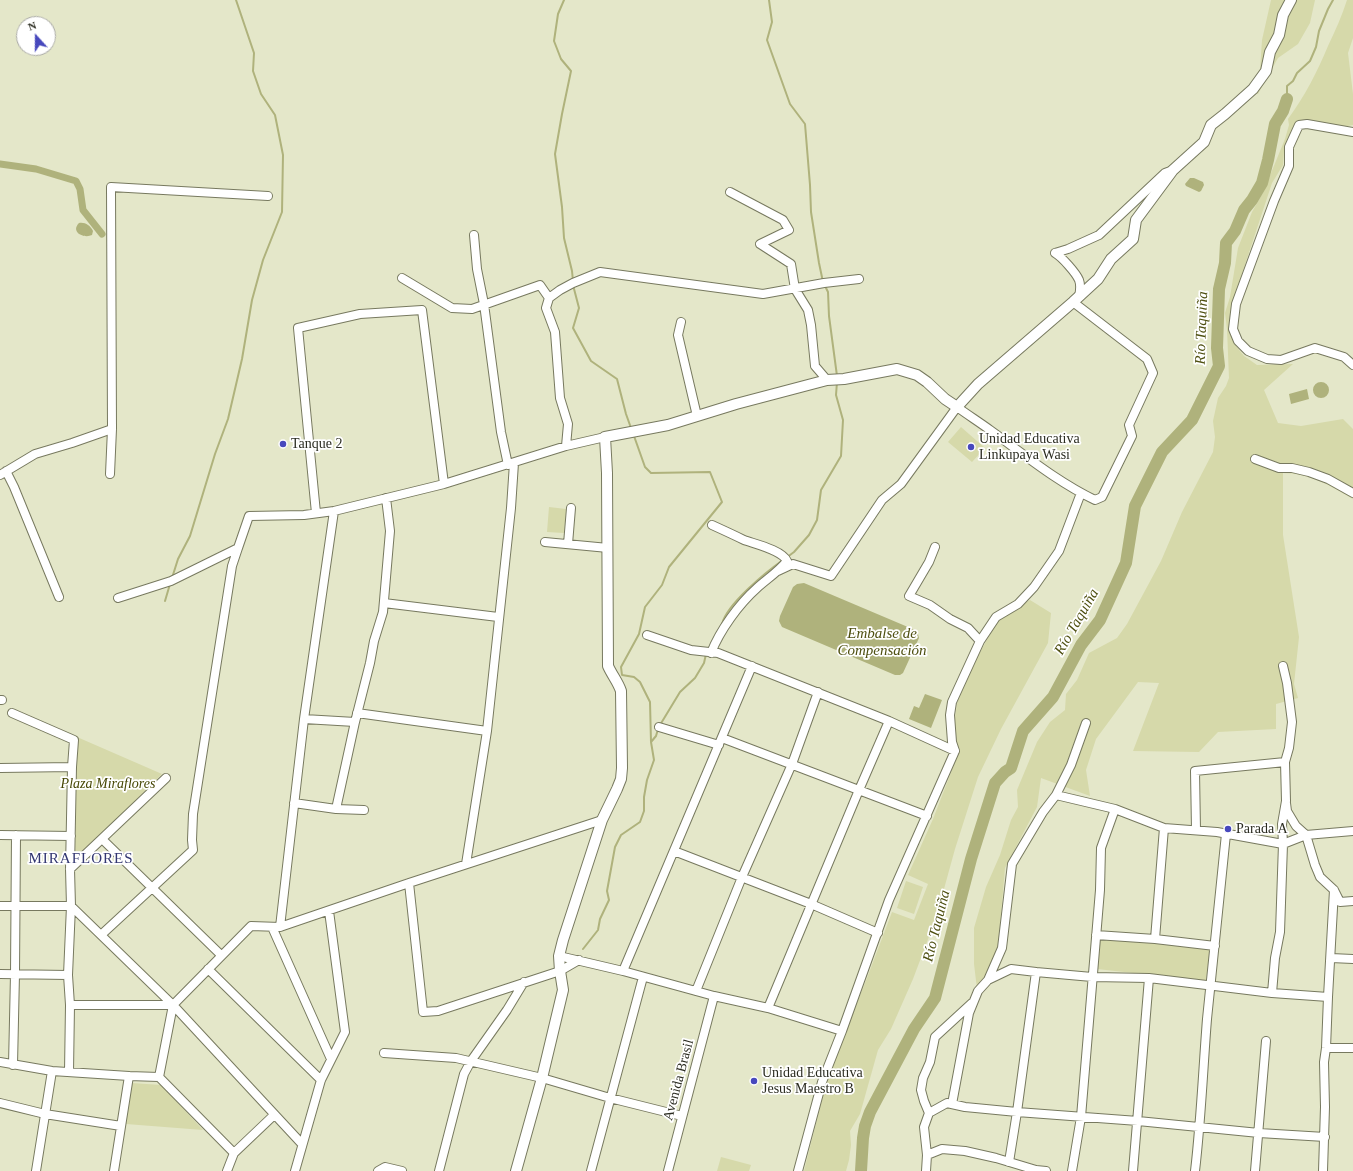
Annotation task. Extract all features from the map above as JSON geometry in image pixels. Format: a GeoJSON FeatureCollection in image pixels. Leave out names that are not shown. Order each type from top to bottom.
{"type":"FeatureCollection","features":[{"type":"Feature","properties":{"kind":"street"},"geometry":{"type":"LineString","coordinates":[[778,571],[793,564],[831,576],[882,500],[901,484],[957,407],[984,380],[1098,279],[1111,259],[1133,240],[1136,220],[1173,170],[1204,142],[1211,125],[1253,89],[1266,71],[1270,52],[1279,35],[1283,15],[1291,0]]}},
{"type":"Feature","properties":{"kind":"street"},"geometry":{"type":"LineString","coordinates":[[1353,132],[1307,124],[1299,125],[1289,147],[1289,166],[1236,304],[1233,329],[1238,341],[1248,351],[1267,359],[1281,360],[1315,348],[1344,357],[1353,365]]}},
{"type":"Feature","properties":{"kind":"street"},"geometry":{"type":"LineString","coordinates":[[1076,300],[1080,291],[1079,280],[1059,255],[1055,253],[1100,235],[1165,172],[1173,170]]}},
{"type":"Feature","properties":{"kind":"street"},"geometry":{"type":"LineString","coordinates":[[110,474],[112,429],[111,187],[268,196]]}},
{"type":"Feature","properties":{"kind":"street"},"geometry":{"type":"LineString","coordinates":[[730,192],[783,220],[789,230],[760,244],[791,264],[795,289],[808,310],[815,366],[827,380]]}},
{"type":"Feature","properties":{"kind":"street"},"geometry":{"type":"LineString","coordinates":[[466,864],[487,731],[498,617],[511,508],[511,464],[500,425],[484,304],[477,269],[474,235]]}},
{"type":"Feature","properties":{"kind":"street"},"geometry":{"type":"LineString","coordinates":[[566,446],[568,424],[560,398],[555,332],[546,308],[549,298],[560,290],[600,272],[763,294],[824,283],[859,279]]}},
{"type":"Feature","properties":{"kind":"street"},"geometry":{"type":"LineString","coordinates":[[402,278],[452,308],[472,308],[540,285],[549,298]]}},
{"type":"Feature","properties":{"kind":"street"},"geometry":{"type":"LineString","coordinates":[[101,935],[193,850],[192,840],[194,807],[232,566],[249,516],[304,515],[334,511],[444,484],[566,446],[668,425],[827,380],[844,379],[897,370],[917,375],[945,399],[991,430],[1048,473],[1081,493],[1096,500],[1102,497],[1132,436],[1129,425],[1153,373],[1147,359],[1076,300]]}},
{"type":"Feature","properties":{"kind":"street"},"geometry":{"type":"LineString","coordinates":[[316,513],[298,328],[360,314],[422,310],[444,484]]}},
{"type":"Feature","properties":{"kind":"street"},"geometry":{"type":"LineString","coordinates":[[680,322],[678,335],[696,416]]}},
{"type":"Feature","properties":{"kind":"street"},"geometry":{"type":"LineString","coordinates":[[59,597],[14,487],[3,473],[35,454],[112,429]]}},
{"type":"Feature","properties":{"kind":"street"},"geometry":{"type":"LineString","coordinates":[[516,1171],[542,1078],[563,990],[559,956],[563,940],[577,893],[584,878],[602,820],[621,779],[621,690],[608,666],[608,548],[605,437]]}},
{"type":"Feature","properties":{"kind":"street"},"geometry":{"type":"LineString","coordinates":[[1255,459],[1279,468],[1292,468],[1328,479],[1353,493]]}},
{"type":"Feature","properties":{"kind":"street"},"geometry":{"type":"LineString","coordinates":[[798,1171],[822,1082],[889,900],[955,751],[952,742],[950,715],[952,702],[980,641],[996,617],[1018,604],[1034,587],[1059,551],[1081,493]]}},
{"type":"Feature","properties":{"kind":"street"},"geometry":{"type":"LineString","coordinates":[[336,808],[374,641],[383,612],[390,530],[386,498]]}},
{"type":"Feature","properties":{"kind":"street"},"geometry":{"type":"LineString","coordinates":[[568,544],[571,508]]}},
{"type":"Feature","properties":{"kind":"street"},"geometry":{"type":"LineString","coordinates":[[331,1060],[276,927],[334,511]]}},
{"type":"Feature","properties":{"kind":"street"},"geometry":{"type":"LineString","coordinates":[[711,652],[715,642],[737,609],[757,588],[778,571],[786,561],[786,558],[774,551],[712,525]]}},
{"type":"Feature","properties":{"kind":"street"},"geometry":{"type":"LineString","coordinates":[[545,542],[608,548]]}},
{"type":"Feature","properties":{"kind":"street"},"geometry":{"type":"LineString","coordinates":[[118,598],[171,581],[238,548]]}},
{"type":"Feature","properties":{"kind":"street"},"geometry":{"type":"LineString","coordinates":[[935,548],[929,562],[909,596],[930,605],[950,620],[968,628],[980,641]]}},
{"type":"Feature","properties":{"kind":"street"},"geometry":{"type":"LineString","coordinates":[[384,603],[498,617]]}},
{"type":"Feature","properties":{"kind":"street"},"geometry":{"type":"LineString","coordinates":[[647,635],[691,650],[718,653],[889,721],[955,751]]}},
{"type":"Feature","properties":{"kind":"street"},"geometry":{"type":"LineString","coordinates":[[623,971],[752,666]]}},
{"type":"Feature","properties":{"kind":"street"},"geometry":{"type":"LineString","coordinates":[[1283,666],[1287,683],[1292,722],[1289,748],[1285,762],[1287,810],[1296,826],[1306,835],[1314,865],[1320,877],[1334,890],[1340,902],[1353,902]]}},
{"type":"Feature","properties":{"kind":"street"},"geometry":{"type":"LineString","coordinates":[[696,991],[742,877],[792,764],[818,692]]}},
{"type":"Feature","properties":{"kind":"street"},"geometry":{"type":"LineString","coordinates":[[12,713],[74,740],[72,767],[70,869],[71,906],[68,975],[70,1005],[69,1072]]}},
{"type":"Feature","properties":{"kind":"street"},"geometry":{"type":"LineString","coordinates":[[357,713],[487,731]]}},
{"type":"Feature","properties":{"kind":"street"},"geometry":{"type":"LineString","coordinates":[[304,719],[355,722]]}},
{"type":"Feature","properties":{"kind":"street"},"geometry":{"type":"LineString","coordinates":[[768,1008],[889,721]]}},
{"type":"Feature","properties":{"kind":"street"},"geometry":{"type":"LineString","coordinates":[[952,1104],[969,1013],[978,991],[988,980],[1002,948],[1012,864],[1043,812],[1056,795],[1071,765],[1086,723]]}},
{"type":"Feature","properties":{"kind":"street"},"geometry":{"type":"LineString","coordinates":[[659,727],[721,742],[792,764],[927,816]]}},
{"type":"Feature","properties":{"kind":"street"},"geometry":{"type":"LineString","coordinates":[[1196,830],[1195,771],[1285,762]]}},
{"type":"Feature","properties":{"kind":"street"},"geometry":{"type":"LineString","coordinates":[[0,768],[72,767]]}},
{"type":"Feature","properties":{"kind":"street"},"geometry":{"type":"LineString","coordinates":[[70,869],[166,778]]}},
{"type":"Feature","properties":{"kind":"street"},"geometry":{"type":"LineString","coordinates":[[1056,795],[1115,809],[1164,828],[1217,832],[1283,844],[1306,835],[1353,831]]}},
{"type":"Feature","properties":{"kind":"street"},"geometry":{"type":"LineString","coordinates":[[1272,993],[1275,958],[1280,932],[1283,844],[1282,824],[1286,801]]}},
{"type":"Feature","properties":{"kind":"street"},"geometry":{"type":"LineString","coordinates":[[294,803],[364,810]]}},
{"type":"Feature","properties":{"kind":"street"},"geometry":{"type":"LineString","coordinates":[[1072,1171],[1081,1117],[1100,890],[1101,848],[1115,809]]}},
{"type":"Feature","properties":{"kind":"street"},"geometry":{"type":"LineString","coordinates":[[159,1077],[173,1005],[251,926],[276,927],[329,911],[466,864],[602,820]]}},
{"type":"Feature","properties":{"kind":"street"},"geometry":{"type":"LineString","coordinates":[[1155,939],[1164,828]]}},
{"type":"Feature","properties":{"kind":"street"},"geometry":{"type":"LineString","coordinates":[[1195,1171],[1200,1127],[1202,1079],[1210,986],[1226,834]]}},
{"type":"Feature","properties":{"kind":"street"},"geometry":{"type":"LineString","coordinates":[[0,835],[71,836]]}},
{"type":"Feature","properties":{"kind":"street"},"geometry":{"type":"LineString","coordinates":[[13,1065],[16,835]]}},
{"type":"Feature","properties":{"kind":"street"},"geometry":{"type":"LineString","coordinates":[[102,839],[221,955]]}},
{"type":"Feature","properties":{"kind":"street"},"geometry":{"type":"LineString","coordinates":[[674,851],[811,904],[878,933]]}},
{"type":"Feature","properties":{"kind":"street"},"geometry":{"type":"LineString","coordinates":[[409,883],[423,1012],[438,1011],[560,971],[579,960]]}},
{"type":"Feature","properties":{"kind":"street"},"geometry":{"type":"LineString","coordinates":[[1323,1171],[1325,1137],[1324,1062],[1334,890]]}},
{"type":"Feature","properties":{"kind":"street"},"geometry":{"type":"LineString","coordinates":[[0,906],[71,906],[173,1005],[302,1144]]}},
{"type":"Feature","properties":{"kind":"street"},"geometry":{"type":"LineString","coordinates":[[295,1171],[321,1080],[345,1032],[329,911]]}},
{"type":"Feature","properties":{"kind":"street"},"geometry":{"type":"LineString","coordinates":[[1096,935],[1155,939],[1215,946]]}},
{"type":"Feature","properties":{"kind":"street"},"geometry":{"type":"LineString","coordinates":[[559,956],[623,971],[714,996],[768,1008],[842,1030]]}},
{"type":"Feature","properties":{"kind":"street"},"geometry":{"type":"LineString","coordinates":[[1331,958],[1353,959]]}},
{"type":"Feature","properties":{"kind":"street"},"geometry":{"type":"LineString","coordinates":[[208,968],[321,1080]]}},
{"type":"Feature","properties":{"kind":"street"},"geometry":{"type":"LineString","coordinates":[[988,980],[1011,969],[1092,977],[1149,978],[1272,993],[1328,997]]}},
{"type":"Feature","properties":{"kind":"street"},"geometry":{"type":"LineString","coordinates":[[1009,1162],[1036,972]]}},
{"type":"Feature","properties":{"kind":"street"},"geometry":{"type":"LineString","coordinates":[[0,974],[68,975]]}},
{"type":"Feature","properties":{"kind":"street"},"geometry":{"type":"LineString","coordinates":[[591,1171],[643,977]]}},
{"type":"Feature","properties":{"kind":"street"},"geometry":{"type":"LineString","coordinates":[[1133,1171],[1149,978]]}},
{"type":"Feature","properties":{"kind":"street"},"geometry":{"type":"LineString","coordinates":[[439,1171],[464,1074],[470,1061],[507,1010],[524,982]]}},
{"type":"Feature","properties":{"kind":"street","name":"Avenida Brasil"},"geometry":{"type":"LineString","coordinates":[[668,1171],[714,996]]}},
{"type":"Feature","properties":{"kind":"street"},"geometry":{"type":"LineString","coordinates":[[929,1113],[921,1090],[923,1078],[930,1062],[935,1037],[974,1001]]}},
{"type":"Feature","properties":{"kind":"street"},"geometry":{"type":"LineString","coordinates":[[70,1005],[173,1005]]}},
{"type":"Feature","properties":{"kind":"street"},"geometry":{"type":"LineString","coordinates":[[1255,1171],[1266,1041]]}},
{"type":"Feature","properties":{"kind":"street"},"geometry":{"type":"LineString","coordinates":[[1326,1048],[1353,1048]]}},
{"type":"Feature","properties":{"kind":"street"},"geometry":{"type":"LineString","coordinates":[[384,1053],[456,1058],[542,1078],[610,1098],[682,1116]]}},
{"type":"Feature","properties":{"kind":"street"},"geometry":{"type":"LineString","coordinates":[[0,1062],[52,1071],[159,1077],[234,1153]]}},
{"type":"Feature","properties":{"kind":"street"},"geometry":{"type":"LineString","coordinates":[[36,1171],[52,1071]]}},
{"type":"Feature","properties":{"kind":"street"},"geometry":{"type":"LineString","coordinates":[[114,1171],[129,1076]]}},
{"type":"Feature","properties":{"kind":"street"},"geometry":{"type":"LineString","coordinates":[[0,1103],[45,1114],[121,1126]]}},
{"type":"Feature","properties":{"kind":"street"},"geometry":{"type":"LineString","coordinates":[[926,1171],[927,1155],[924,1127],[929,1113],[947,1103],[965,1107],[1017,1112],[1138,1121],[1259,1133],[1325,1137]]}},
{"type":"Feature","properties":{"kind":"street"},"geometry":{"type":"LineString","coordinates":[[227,1171],[234,1153],[274,1115]]}},
{"type":"Feature","properties":{"kind":"street"},"geometry":{"type":"LineString","coordinates":[[927,1155],[942,1148],[977,1153],[1036,1170],[1046,1171]]}},
{"type":"Feature","properties":{"kind":"street"},"geometry":{"type":"LineString","coordinates":[[378,1171],[385,1167],[402,1171]]}},
{"type":"Feature","properties":{"kind":"green space"},"geometry":{"type":"Polygon","coordinates":[[[1271,0],[1315,0],[1310,23],[1298,44],[1278,58],[1258,94],[1253,92],[1260,70],[1262,40],[1271,0]]]}},
{"type":"Feature","properties":{"kind":"green space"},"geometry":{"type":"Polygon","coordinates":[[[1347,0],[1353,0],[1353,38],[1348,53],[1353,94],[1353,125],[1342,127],[1294,127],[1284,151],[1283,165],[1272,183],[1235,295],[1229,325],[1236,346],[1244,356],[1257,365],[1293,364],[1264,390],[1278,423],[1301,426],[1343,419],[1353,429],[1353,499],[1320,481],[1302,475],[1283,473],[1283,535],[1299,637],[1294,684],[1298,698],[1276,704],[1276,729],[1218,732],[1199,752],[1133,751],[1159,683],[1138,682],[1096,739],[1086,770],[1090,796],[1041,778],[1037,807],[1005,868],[998,950],[985,980],[977,989],[974,964],[974,928],[986,887],[1000,855],[1011,820],[1018,807],[1017,790],[1037,742],[1050,722],[1065,710],[1066,694],[1077,680],[1089,653],[1117,638],[1127,624],[1161,561],[1182,512],[1213,452],[1215,437],[1213,421],[1218,398],[1226,386],[1229,378],[1225,313],[1230,297],[1238,248],[1252,212],[1264,191],[1285,139],[1289,125],[1288,119],[1300,102],[1315,74],[1347,0]]]}},
{"type":"Feature","properties":{"kind":"green space"},"geometry":{"type":"Polygon","coordinates":[[[961,427],[985,448],[972,462],[948,442],[961,427]]]}},
{"type":"Feature","properties":{"kind":"green space"},"geometry":{"type":"Polygon","coordinates":[[[549,507],[566,509],[564,533],[547,532],[549,507]]]}},
{"type":"Feature","properties":{"kind":"green space"},"geometry":{"type":"Polygon","coordinates":[[[1030,600],[1051,613],[1048,643],[1001,729],[978,777],[955,849],[936,918],[913,979],[891,1029],[878,1050],[860,1114],[850,1131],[851,1145],[846,1171],[804,1171],[829,1072],[892,912],[914,920],[928,884],[908,875],[933,819],[957,757],[954,723],[958,698],[979,654],[999,618],[1030,600]]]}},
{"type":"Feature","properties":{"kind":"green space","name":"Plaza Miraflores"},"geometry":{"type":"Polygon","coordinates":[[[77,737],[162,774],[75,860],[77,737]]]}},
{"type":"Feature","properties":{"kind":"green space"},"geometry":{"type":"Polygon","coordinates":[[[906,881],[923,887],[914,914],[897,908],[906,881]]]}},
{"type":"Feature","properties":{"kind":"green space"},"geometry":{"type":"Polygon","coordinates":[[[1100,938],[1210,949],[1206,981],[1097,969],[1100,938]]]}},
{"type":"Feature","properties":{"kind":"green space"},"geometry":{"type":"Polygon","coordinates":[[[132,1083],[161,1085],[203,1130],[126,1124],[132,1083]]]}},
{"type":"Feature","properties":{"kind":"green space"},"geometry":{"type":"Polygon","coordinates":[[[721,1157],[751,1165],[749,1171],[717,1171],[721,1157]]]}},
{"type":"Feature","properties":{"kind":"water"},"geometry":{"type":"Polygon","coordinates":[[[1190,178],[1203,182],[1204,185],[1201,191],[1199,192],[1186,186],[1185,184],[1190,178]]]}},
{"type":"Feature","properties":{"kind":"water"},"geometry":{"type":"Polygon","coordinates":[[[79,223],[89,226],[93,231],[92,235],[85,236],[79,234],[76,229],[79,223]]]}},
{"type":"Feature","properties":{"kind":"water"},"geometry":{"type":"Polygon","coordinates":[[[1321,382],[1327,384],[1329,390],[1327,396],[1321,398],[1315,396],[1313,390],[1315,384],[1321,382]]]}},
{"type":"Feature","properties":{"kind":"water"},"geometry":{"type":"Polygon","coordinates":[[[1307,389],[1309,399],[1291,404],[1289,394],[1307,389]]]}},
{"type":"Feature","properties":{"kind":"water","name":"Embalse de Compensación"},"geometry":{"type":"Polygon","coordinates":[[[804,583],[915,630],[919,638],[903,673],[900,675],[895,675],[782,627],[779,621],[780,616],[793,587],[797,584],[804,583]]]}},
{"type":"Feature","properties":{"kind":"water"},"geometry":{"type":"Polygon","coordinates":[[[925,694],[942,700],[931,728],[909,719],[914,706],[919,708],[925,694]]]}},
{"type":"Feature","properties":{"kind":"waterway"},"geometry":{"type":"LineString","coordinates":[[172,578],[178,559],[190,536],[215,454],[228,419],[242,359],[252,300],[263,260],[282,212],[283,155],[275,115],[261,94],[253,71],[254,53],[236,0]]}},
{"type":"Feature","properties":{"kind":"waterway"},"geometry":{"type":"LineString","coordinates":[[564,0],[558,14],[554,41],[561,59],[571,71],[555,154],[562,207],[564,238],[573,281]]}},
{"type":"Feature","properties":{"kind":"waterway"},"geometry":{"type":"LineString","coordinates":[[769,0],[772,22],[767,40],[790,104],[805,124],[811,212],[823,282]]}},
{"type":"Feature","properties":{"kind":"waterway","name":"Río Taquiña"},"geometry":{"type":"LineString","coordinates":[[1287,99],[1287,86],[1293,81],[1297,73],[1310,61],[1316,47],[1319,31],[1333,0]]}},
{"type":"Feature","properties":{"kind":"waterway","name":"Río Taquiña"},"geometry":{"type":"LineString","coordinates":[[861,1171],[863,1138],[870,1112],[914,1029],[935,998],[971,859],[995,783],[1011,768],[1023,731],[1053,697],[1081,645],[1100,620],[1126,563],[1135,506],[1162,452],[1192,420],[1219,366],[1217,348],[1219,289],[1225,263],[1226,243],[1235,231],[1244,210],[1262,183],[1275,124],[1283,111],[1287,99]]}},
{"type":"Feature","properties":{"kind":"waterway"},"geometry":{"type":"LineString","coordinates":[[0,164],[36,169],[76,181],[80,189],[83,210],[102,234]]}},
{"type":"Feature","properties":{"kind":"waterway"},"geometry":{"type":"LineString","coordinates":[[573,285],[579,308],[573,328],[591,361],[617,379],[631,428]]}},
{"type":"Feature","properties":{"kind":"waterway"},"geometry":{"type":"LineString","coordinates":[[825,286],[828,292],[829,316],[837,376]]}},
{"type":"Feature","properties":{"kind":"waterway"},"geometry":{"type":"LineString","coordinates":[[786,558],[794,552],[809,535],[817,520],[821,490],[841,456],[843,420],[836,395],[837,382]]}},
{"type":"Feature","properties":{"kind":"waterway"},"geometry":{"type":"LineString","coordinates":[[634,436],[645,467],[651,473],[710,472],[722,502],[669,567],[662,585],[645,607],[639,634],[621,667],[622,675],[634,677],[640,682],[650,702],[651,742]]}},
{"type":"Feature","properties":{"kind":"waterway"},"geometry":{"type":"LineString","coordinates":[[722,624],[725,616],[739,598],[767,572],[783,560]]}},
{"type":"Feature","properties":{"kind":"waterway"},"geometry":{"type":"LineString","coordinates":[[165,601],[170,584]]}},
{"type":"Feature","properties":{"kind":"waterway"},"geometry":{"type":"LineString","coordinates":[[660,725],[680,692],[695,678],[704,663],[706,654]]}},
{"type":"Feature","properties":{"kind":"waterway"},"geometry":{"type":"LineString","coordinates":[[583,949],[598,930],[600,919],[609,900],[607,891],[615,847],[621,835],[640,822],[644,811],[644,797],[647,780],[654,760],[651,742],[656,736],[658,729]]}},
{"type":"Feature","properties":{"kind":"place","name":"Tanque 2"},"geometry":{"type":"Point","coordinates":[283,444]}},
{"type":"Feature","properties":{"kind":"place","name":"Unidad Educativa Linkupaya Wasi"},"geometry":{"type":"Point","coordinates":[971,447]}},
{"type":"Feature","properties":{"kind":"place","name":"Parada A"},"geometry":{"type":"Point","coordinates":[1228,829]}},
{"type":"Feature","properties":{"kind":"place","name":"Unidad Educativa Jesus Maestro B"},"geometry":{"type":"Point","coordinates":[754,1081]}},
{"type":"Feature","properties":{"kind":"district","name":"MIRAFLORES"},"geometry":{"type":"Point","coordinates":[81,859]}}]}
